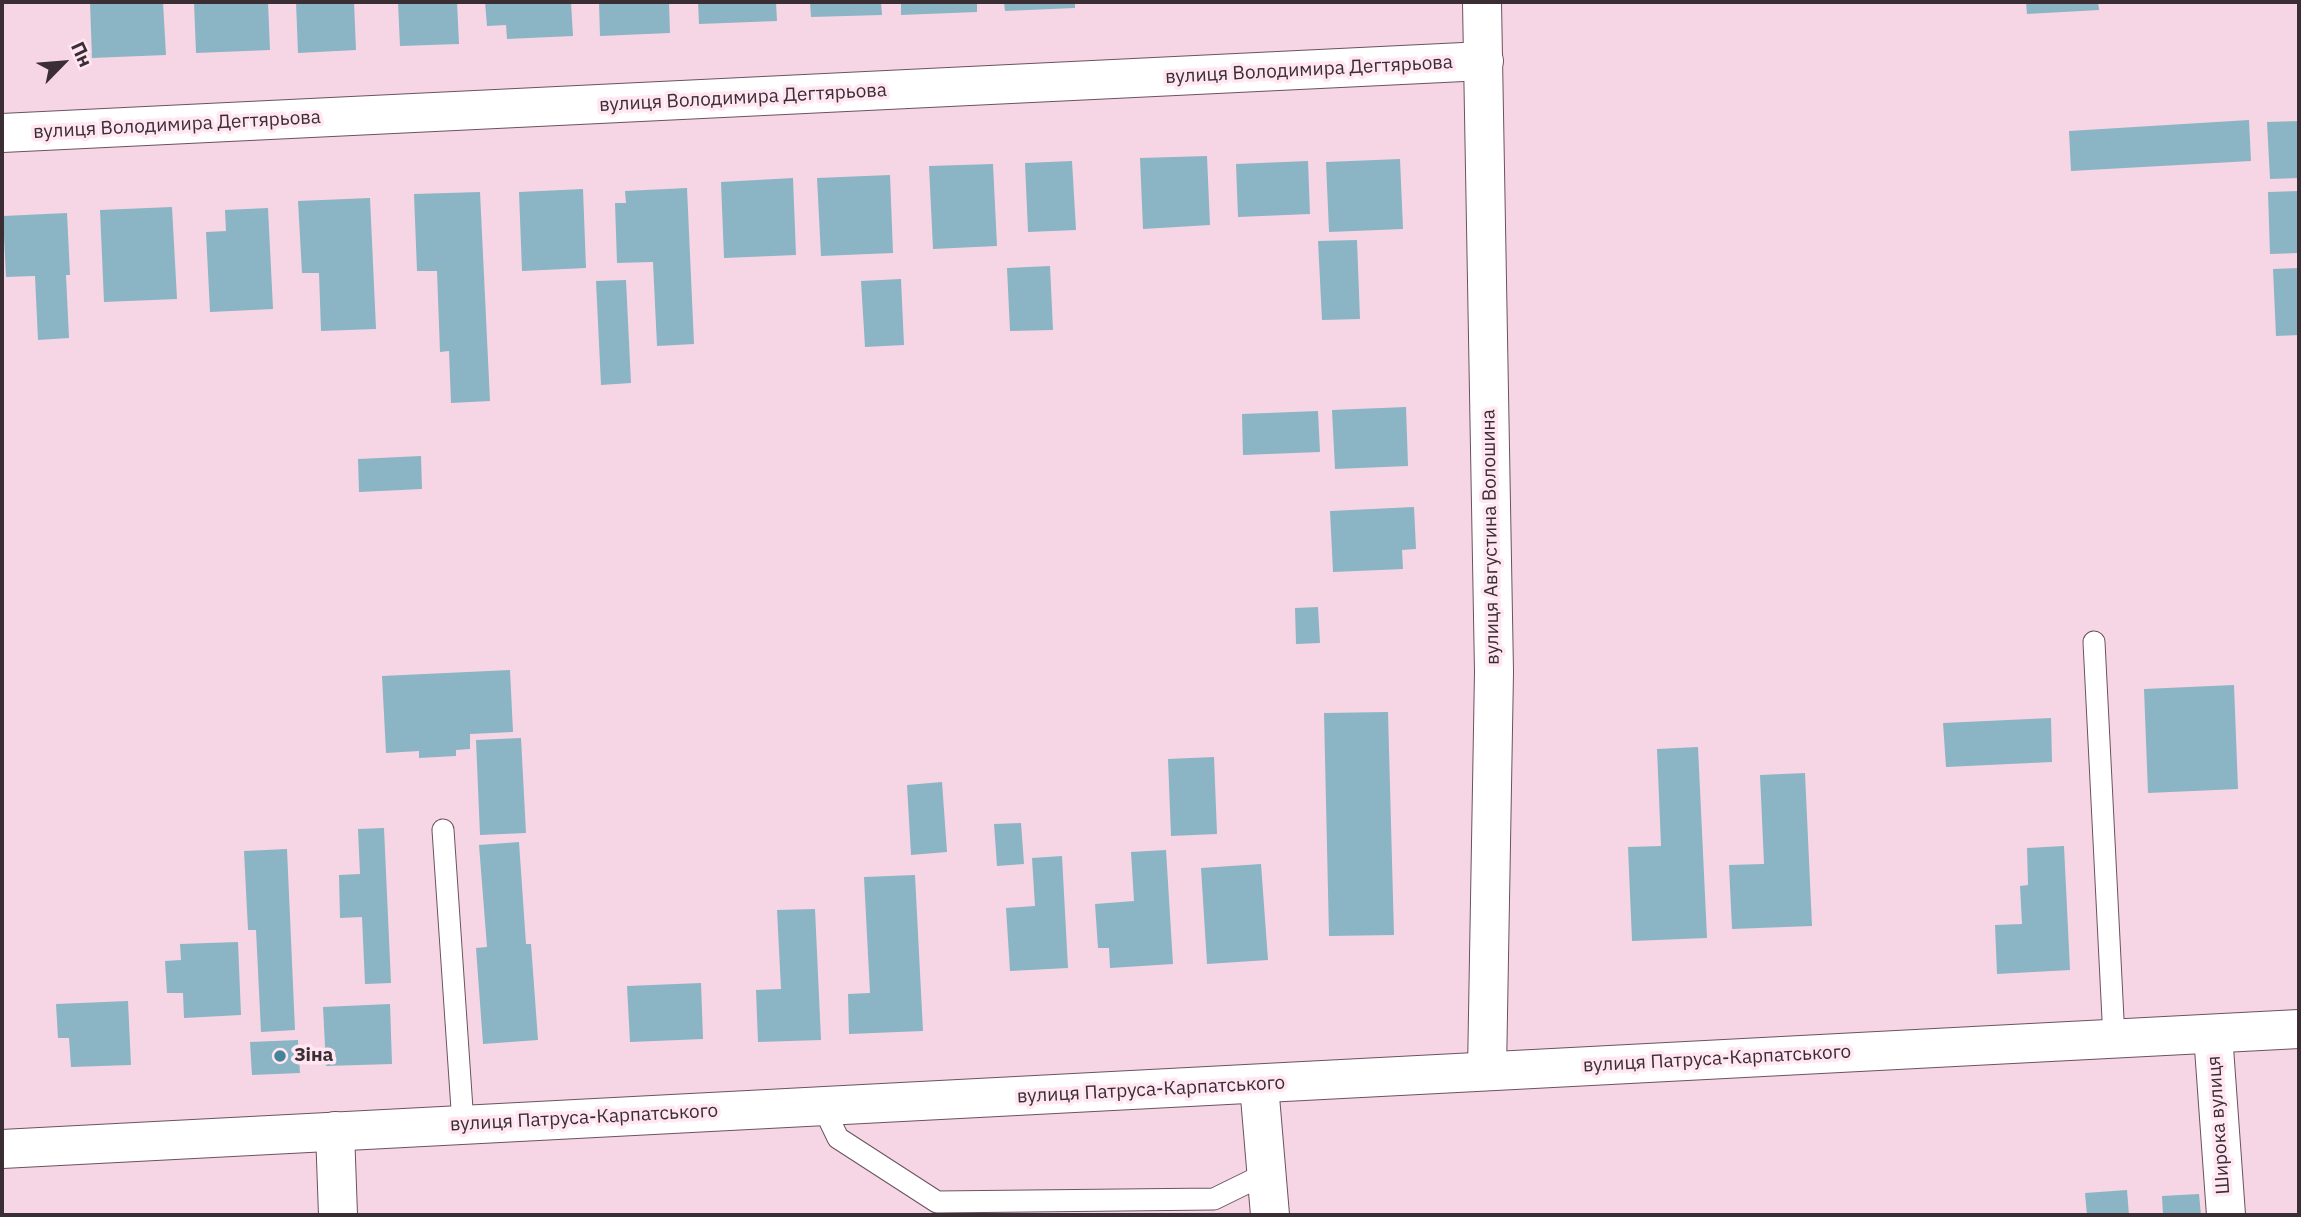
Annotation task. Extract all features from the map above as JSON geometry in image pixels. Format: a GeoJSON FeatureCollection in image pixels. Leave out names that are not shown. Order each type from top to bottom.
{"type":"FeatureCollection","features":[{"type":"Feature","properties":{"kind":"street","name":"вулиця Августина Волошина"},"geometry":{"type":"LineString","coordinates":[[1482,2],[1494,672],[1487,1071]]}},
{"type":"Feature","properties":{"kind":"street","name":"вулиця Володимира Дегтярьова"},"geometry":{"type":"LineString","coordinates":[[2,133],[1484,61]]}},
{"type":"Feature","properties":{"kind":"street","name":"вулиця Патруса-Карпатського"},"geometry":{"type":"LineString","coordinates":[[2,1149],[2299,1030]]}},
{"type":"Feature","properties":{"kind":"street","name":"Широка вулиця"},"geometry":{"type":"LineString","coordinates":[[2213,1034],[2227,1215]]}},
{"type":"Feature","properties":{"kind":"street"},"geometry":{"type":"LineString","coordinates":[[1258,1085],[1270,1215]]}},
{"type":"Feature","properties":{"kind":"street"},"geometry":{"type":"LineString","coordinates":[[335,1131],[338,1215]]}},
{"type":"Feature","properties":{"kind":"lane"},"geometry":{"type":"LineString","coordinates":[[2094,642],[2114,1039]]}},
{"type":"Feature","properties":{"kind":"lane"},"geometry":{"type":"LineString","coordinates":[[443,830],[463,1124]]}},
{"type":"Feature","properties":{"kind":"lane"},"geometry":{"type":"LineString","coordinates":[[823,1107],[838,1138],[937,1202],[1214,1199],[1267,1173]]}},
{"type":"Feature","properties":{"kind":"building"},"geometry":{"type":"Polygon","coordinates":[[[90,2],[163,2],[166,55],[92,58],[90,2]]]}},
{"type":"Feature","properties":{"kind":"building"},"geometry":{"type":"Polygon","coordinates":[[[194,2],[268,2],[270,50],[196,53],[194,2]]]}},
{"type":"Feature","properties":{"kind":"building"},"geometry":{"type":"Polygon","coordinates":[[[296,2],[354,2],[356,50],[298,53],[296,2]]]}},
{"type":"Feature","properties":{"kind":"building"},"geometry":{"type":"Polygon","coordinates":[[[398,2],[457,2],[459,44],[400,46],[398,2]]]}},
{"type":"Feature","properties":{"kind":"building"},"geometry":{"type":"Polygon","coordinates":[[[485,2],[571,2],[573,36],[507,39],[506,25],[487,26],[485,2]]]}},
{"type":"Feature","properties":{"kind":"building"},"geometry":{"type":"Polygon","coordinates":[[[599,2],[669,2],[670,33],[600,36],[599,2]]]}},
{"type":"Feature","properties":{"kind":"building"},"geometry":{"type":"Polygon","coordinates":[[[698,2],[776,2],[777,21],[699,24],[698,2]]]}},
{"type":"Feature","properties":{"kind":"building"},"geometry":{"type":"Polygon","coordinates":[[[810,2],[881,2],[882,15],[811,17],[810,2]]]}},
{"type":"Feature","properties":{"kind":"building"},"geometry":{"type":"Polygon","coordinates":[[[901,2],[977,2],[977,12],[901,15],[901,2]]]}},
{"type":"Feature","properties":{"kind":"building"},"geometry":{"type":"Polygon","coordinates":[[[1004,2],[1075,2],[1075,8],[1005,11],[1004,2]]]}},
{"type":"Feature","properties":{"kind":"building"},"geometry":{"type":"Polygon","coordinates":[[[2026,2],[2098,2],[2099,10],[2027,14],[2026,2]]]}},
{"type":"Feature","properties":{"kind":"building"},"geometry":{"type":"Polygon","coordinates":[[[2249,120],[2251,161],[2071,171],[2069,131],[2249,120]]]}},
{"type":"Feature","properties":{"kind":"building"},"geometry":{"type":"Polygon","coordinates":[[[2299,121],[2299,178],[2270,179],[2267,122],[2299,121]]]}},
{"type":"Feature","properties":{"kind":"building"},"geometry":{"type":"Polygon","coordinates":[[[1207,156],[1210,225],[1143,229],[1140,158],[1207,156]]]}},
{"type":"Feature","properties":{"kind":"building"},"geometry":{"type":"Polygon","coordinates":[[[1400,159],[1403,229],[1329,232],[1326,162],[1400,159]]]}},
{"type":"Feature","properties":{"kind":"building"},"geometry":{"type":"Polygon","coordinates":[[[1072,161],[1076,230],[1028,232],[1025,163],[1072,161]]]}},
{"type":"Feature","properties":{"kind":"building"},"geometry":{"type":"Polygon","coordinates":[[[1308,161],[1310,214],[1238,217],[1236,164],[1308,161]]]}},
{"type":"Feature","properties":{"kind":"building"},"geometry":{"type":"Polygon","coordinates":[[[993,164],[997,246],[933,249],[929,166],[993,164]]]}},
{"type":"Feature","properties":{"kind":"building"},"geometry":{"type":"Polygon","coordinates":[[[890,175],[893,253],[821,256],[817,178],[890,175]]]}},
{"type":"Feature","properties":{"kind":"building"},"geometry":{"type":"Polygon","coordinates":[[[793,178],[796,255],[724,258],[721,182],[793,178]]]}},
{"type":"Feature","properties":{"kind":"building"},"geometry":{"type":"Polygon","coordinates":[[[687,188],[694,344],[657,346],[653,262],[617,263],[615,203],[626,203],[625,191],[687,188]]]}},
{"type":"Feature","properties":{"kind":"building"},"geometry":{"type":"Polygon","coordinates":[[[583,189],[586,268],[522,271],[519,192],[583,189]]]}},
{"type":"Feature","properties":{"kind":"building"},"geometry":{"type":"Polygon","coordinates":[[[2299,191],[2299,253],[2270,254],[2268,192],[2299,191]]]}},
{"type":"Feature","properties":{"kind":"building"},"geometry":{"type":"Polygon","coordinates":[[[480,192],[490,401],[451,403],[449,351],[440,352],[437,271],[417,271],[414,194],[480,192]]]}},
{"type":"Feature","properties":{"kind":"building"},"geometry":{"type":"Polygon","coordinates":[[[370,198],[376,329],[321,331],[319,273],[302,273],[298,201],[370,198]]]}},
{"type":"Feature","properties":{"kind":"building"},"geometry":{"type":"Polygon","coordinates":[[[172,207],[177,299],[104,302],[100,210],[172,207]]]}},
{"type":"Feature","properties":{"kind":"building"},"geometry":{"type":"Polygon","coordinates":[[[268,208],[273,309],[210,312],[206,232],[226,231],[225,210],[268,208]]]}},
{"type":"Feature","properties":{"kind":"building"},"geometry":{"type":"Polygon","coordinates":[[[67,213],[69,338],[38,340],[35,276],[6,277],[3,216],[67,213]]]}},
{"type":"Feature","properties":{"kind":"building"},"geometry":{"type":"Polygon","coordinates":[[[1357,240],[1360,319],[1322,320],[1318,241],[1357,240]]]}},
{"type":"Feature","properties":{"kind":"building"},"geometry":{"type":"Polygon","coordinates":[[[1050,266],[1053,330],[1010,331],[1007,268],[1050,266]]]}},
{"type":"Feature","properties":{"kind":"building"},"geometry":{"type":"Polygon","coordinates":[[[2299,268],[2299,335],[2276,336],[2273,269],[2299,268]]]}},
{"type":"Feature","properties":{"kind":"building"},"geometry":{"type":"Polygon","coordinates":[[[901,279],[904,345],[865,347],[861,281],[901,279]]]}},
{"type":"Feature","properties":{"kind":"building"},"geometry":{"type":"Polygon","coordinates":[[[626,280],[631,383],[601,385],[596,281],[626,280]]]}},
{"type":"Feature","properties":{"kind":"building"},"geometry":{"type":"Polygon","coordinates":[[[1406,407],[1408,466],[1335,469],[1332,410],[1406,407]]]}},
{"type":"Feature","properties":{"kind":"building"},"geometry":{"type":"Polygon","coordinates":[[[1318,411],[1320,452],[1243,455],[1242,414],[1318,411]]]}},
{"type":"Feature","properties":{"kind":"building"},"geometry":{"type":"Polygon","coordinates":[[[421,456],[422,489],[359,492],[358,459],[421,456]]]}},
{"type":"Feature","properties":{"kind":"building"},"geometry":{"type":"Polygon","coordinates":[[[1414,507],[1416,549],[1402,550],[1403,569],[1333,572],[1330,511],[1414,507]]]}},
{"type":"Feature","properties":{"kind":"building"},"geometry":{"type":"Polygon","coordinates":[[[1318,607],[1320,643],[1296,644],[1295,608],[1318,607]]]}},
{"type":"Feature","properties":{"kind":"building"},"geometry":{"type":"Polygon","coordinates":[[[510,670],[513,732],[470,734],[470,749],[456,750],[456,756],[419,758],[419,751],[386,753],[382,676],[510,670]]]}},
{"type":"Feature","properties":{"kind":"building"},"geometry":{"type":"Polygon","coordinates":[[[2234,685],[2238,789],[2148,793],[2144,689],[2234,685]]]}},
{"type":"Feature","properties":{"kind":"building"},"geometry":{"type":"Polygon","coordinates":[[[1388,712],[1394,935],[1329,936],[1324,713],[1388,712]]]}},
{"type":"Feature","properties":{"kind":"building"},"geometry":{"type":"Polygon","coordinates":[[[2051,718],[2052,762],[1946,767],[1943,723],[2051,718]]]}},
{"type":"Feature","properties":{"kind":"building"},"geometry":{"type":"Polygon","coordinates":[[[521,738],[526,833],[480,835],[476,740],[521,738]]]}},
{"type":"Feature","properties":{"kind":"building"},"geometry":{"type":"Polygon","coordinates":[[[1698,747],[1707,938],[1632,941],[1628,847],[1661,846],[1657,749],[1698,747]]]}},
{"type":"Feature","properties":{"kind":"building"},"geometry":{"type":"Polygon","coordinates":[[[1214,757],[1217,834],[1171,836],[1168,759],[1214,757]]]}},
{"type":"Feature","properties":{"kind":"building"},"geometry":{"type":"Polygon","coordinates":[[[1805,773],[1812,926],[1732,929],[1729,865],[1764,864],[1760,775],[1805,773]]]}},
{"type":"Feature","properties":{"kind":"building"},"geometry":{"type":"Polygon","coordinates":[[[942,782],[947,852],[911,855],[907,785],[942,782]]]}},
{"type":"Feature","properties":{"kind":"building"},"geometry":{"type":"Polygon","coordinates":[[[1021,823],[1024,864],[997,866],[994,824],[1021,823]]]}},
{"type":"Feature","properties":{"kind":"building"},"geometry":{"type":"Polygon","coordinates":[[[384,828],[391,983],[365,984],[362,917],[340,918],[339,875],[360,874],[358,829],[384,828]]]}},
{"type":"Feature","properties":{"kind":"building"},"geometry":{"type":"Polygon","coordinates":[[[519,842],[526,944],[531,944],[538,1040],[483,1044],[476,948],[487,947],[479,845],[519,842]]]}},
{"type":"Feature","properties":{"kind":"building"},"geometry":{"type":"Polygon","coordinates":[[[2064,846],[2070,970],[1997,974],[1995,925],[2022,924],[2020,886],[2028,885],[2027,848],[2064,846]]]}},
{"type":"Feature","properties":{"kind":"building"},"geometry":{"type":"Polygon","coordinates":[[[287,849],[295,1030],[261,1032],[256,930],[248,930],[244,851],[287,849]]]}},
{"type":"Feature","properties":{"kind":"building"},"geometry":{"type":"Polygon","coordinates":[[[1166,850],[1173,964],[1110,968],[1109,948],[1098,948],[1095,904],[1134,901],[1131,852],[1166,850]]]}},
{"type":"Feature","properties":{"kind":"building"},"geometry":{"type":"Polygon","coordinates":[[[1062,856],[1068,968],[1010,971],[1006,908],[1035,906],[1032,858],[1062,856]]]}},
{"type":"Feature","properties":{"kind":"building"},"geometry":{"type":"Polygon","coordinates":[[[1261,864],[1268,960],[1207,964],[1201,868],[1261,864]]]}},
{"type":"Feature","properties":{"kind":"building"},"geometry":{"type":"Polygon","coordinates":[[[915,875],[923,1031],[849,1034],[848,994],[870,993],[864,877],[915,875]]]}},
{"type":"Feature","properties":{"kind":"building"},"geometry":{"type":"Polygon","coordinates":[[[815,909],[821,1040],[758,1042],[756,990],[781,989],[777,910],[815,909]]]}},
{"type":"Feature","properties":{"kind":"building"},"geometry":{"type":"Polygon","coordinates":[[[238,942],[241,1015],[184,1018],[183,993],[167,993],[165,961],[181,960],[180,944],[238,942]]]}},
{"type":"Feature","properties":{"kind":"building"},"geometry":{"type":"Polygon","coordinates":[[[701,983],[703,1039],[630,1042],[627,986],[701,983]]]}},
{"type":"Feature","properties":{"kind":"building"},"geometry":{"type":"Polygon","coordinates":[[[128,1001],[131,1065],[71,1067],[69,1038],[58,1038],[56,1004],[128,1001]]]}},
{"type":"Feature","properties":{"kind":"building"},"geometry":{"type":"Polygon","coordinates":[[[390,1004],[392,1064],[326,1066],[323,1007],[390,1004]]]}},
{"type":"Feature","properties":{"kind":"building"},"geometry":{"type":"Polygon","coordinates":[[[298,1040],[300,1073],[252,1075],[250,1042],[298,1040]]]}},
{"type":"Feature","properties":{"kind":"building"},"geometry":{"type":"Polygon","coordinates":[[[2127,1190],[2129,1215],[2087,1215],[2085,1193],[2127,1190]]]}},
{"type":"Feature","properties":{"kind":"building"},"geometry":{"type":"Polygon","coordinates":[[[2199,1194],[2201,1215],[2163,1215],[2162,1196],[2199,1194]]]}},
{"type":"Feature","properties":{"kind":"place","name":"Зіна"},"geometry":{"type":"Point","coordinates":[280,1056]}}]}
